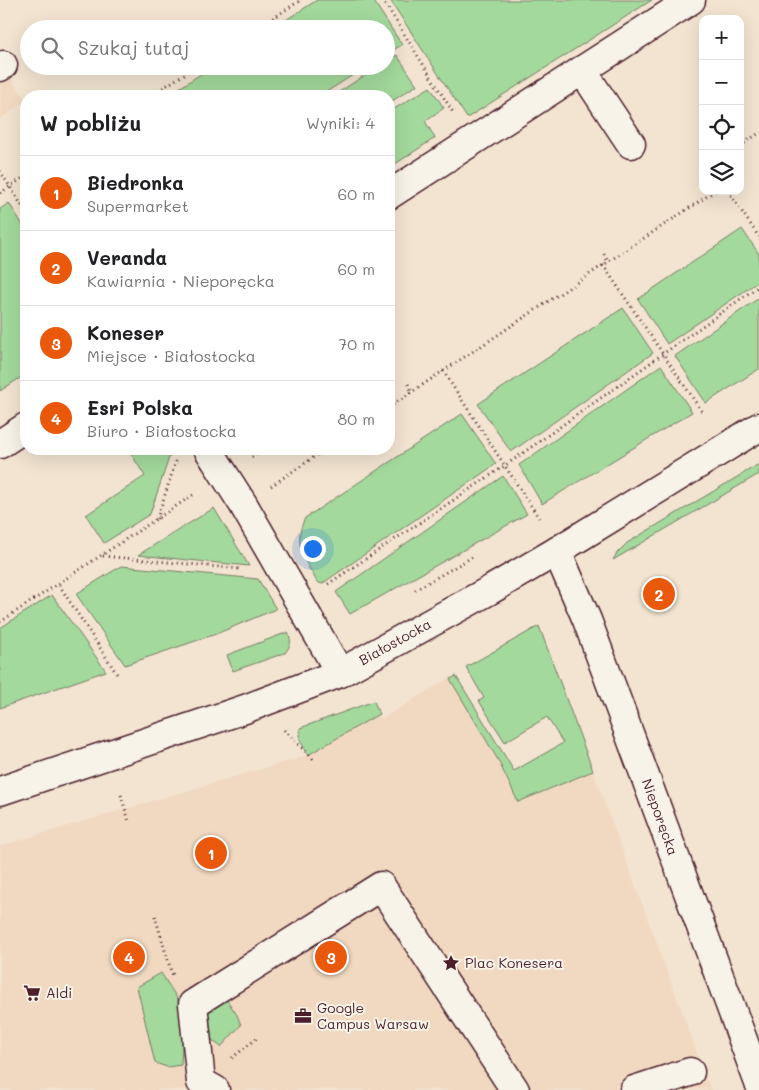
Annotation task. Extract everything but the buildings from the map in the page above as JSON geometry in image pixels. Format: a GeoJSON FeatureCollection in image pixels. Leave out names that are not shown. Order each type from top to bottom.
{"type":"FeatureCollection","features":[{"type":"Feature","properties":{"kind":"street"},"geometry":{"type":"LineString","coordinates":[[395,191],[691,0]]}},
{"type":"Feature","properties":{"kind":"street"},"geometry":{"type":"LineString","coordinates":[[582,70],[631,144]]}},
{"type":"Feature","properties":{"kind":"street","name":"Białostocka"},"geometry":{"type":"LineString","coordinates":[[0,791],[245,710],[340,673],[557,551],[759,427]]}},
{"type":"Feature","properties":{"kind":"street"},"geometry":{"type":"LineString","coordinates":[[0,444],[20,431]]}},
{"type":"Feature","properties":{"kind":"street"},"geometry":{"type":"LineString","coordinates":[[212,455],[283,573],[340,673]]}},
{"type":"Feature","properties":{"kind":"street","name":"Nieporęcka"},"geometry":{"type":"LineString","coordinates":[[557,551],[587,620],[759,1083]]}},
{"type":"Feature","properties":{"kind":"street"},"geometry":{"type":"LineString","coordinates":[[215,1090],[201,1082],[193,1004],[381,886],[515,1090]]}},
{"type":"Feature","properties":{"kind":"street"},"geometry":{"type":"LineString","coordinates":[[634,1090],[690,1072]]}},
{"type":"Feature","properties":{"kind":"path"},"geometry":{"type":"LineString","coordinates":[[270,20],[301,0]]}},
{"type":"Feature","properties":{"kind":"path"},"geometry":{"type":"LineString","coordinates":[[383,0],[472,142]]}},
{"type":"Feature","properties":{"kind":"path"},"geometry":{"type":"LineString","coordinates":[[159,90],[183,75]]}},
{"type":"Feature","properties":{"kind":"path"},"geometry":{"type":"LineString","coordinates":[[744,143],[759,133]]}},
{"type":"Feature","properties":{"kind":"path"},"geometry":{"type":"LineString","coordinates":[[0,171],[20,202]]}},
{"type":"Feature","properties":{"kind":"path"},"geometry":{"type":"LineString","coordinates":[[0,192],[20,180]]}},
{"type":"Feature","properties":{"kind":"path"},"geometry":{"type":"LineString","coordinates":[[395,403],[709,195]]}},
{"type":"Feature","properties":{"kind":"path"},"geometry":{"type":"LineString","coordinates":[[731,195],[759,237]]}},
{"type":"Feature","properties":{"kind":"path"},"geometry":{"type":"LineString","coordinates":[[604,254],[608,262]]}},
{"type":"Feature","properties":{"kind":"path"},"geometry":{"type":"LineString","coordinates":[[603,265],[703,413]]}},
{"type":"Feature","properties":{"kind":"path"},"geometry":{"type":"LineString","coordinates":[[300,604],[506,465],[759,286]]}},
{"type":"Feature","properties":{"kind":"path"},"geometry":{"type":"LineString","coordinates":[[444,371],[539,518]]}},
{"type":"Feature","properties":{"kind":"path"},"geometry":{"type":"LineString","coordinates":[[408,384],[412,392]]}},
{"type":"Feature","properties":{"kind":"path"},"geometry":{"type":"LineString","coordinates":[[303,464],[317,455]]}},
{"type":"Feature","properties":{"kind":"path"},"geometry":{"type":"LineString","coordinates":[[156,520],[177,458]]}},
{"type":"Feature","properties":{"kind":"path"},"geometry":{"type":"LineString","coordinates":[[0,622],[202,490]]}},
{"type":"Feature","properties":{"kind":"path"},"geometry":{"type":"LineString","coordinates":[[102,556],[283,573]]}},
{"type":"Feature","properties":{"kind":"path"},"geometry":{"type":"LineString","coordinates":[[407,595],[474,556]]}},
{"type":"Feature","properties":{"kind":"path"},"geometry":{"type":"LineString","coordinates":[[59,585],[117,674]]}},
{"type":"Feature","properties":{"kind":"path"},"geometry":{"type":"LineString","coordinates":[[281,728],[313,759]]}},
{"type":"Feature","properties":{"kind":"path"},"geometry":{"type":"LineString","coordinates":[[121,795],[129,822]]}},
{"type":"Feature","properties":{"kind":"path"},"geometry":{"type":"LineString","coordinates":[[155,916],[171,971],[193,1004]]}},
{"type":"Feature","properties":{"kind":"shaded area"},"geometry":{"type":"Polygon","coordinates":[[[0,60],[20,92],[20,105],[0,119],[0,60]]]}},
{"type":"Feature","properties":{"kind":"shaded area"},"geometry":{"type":"Polygon","coordinates":[[[450,677],[498,760],[518,802],[593,771],[711,1090],[0,1090],[0,846],[308,755],[379,714],[382,718],[385,717],[450,677]]]}},
{"type":"Feature","properties":{"kind":"green space"},"geometry":{"type":"Polygon","coordinates":[[[317,0],[373,0],[386,20],[286,20],[317,0]]]}},
{"type":"Feature","properties":{"kind":"green space"},"geometry":{"type":"Polygon","coordinates":[[[390,0],[652,0],[467,118],[390,0]]]}},
{"type":"Feature","properties":{"kind":"green space"},"geometry":{"type":"Polygon","coordinates":[[[395,34],[402,45],[395,49],[395,34]]]}},
{"type":"Feature","properties":{"kind":"green space"},"geometry":{"type":"Polygon","coordinates":[[[397,55],[417,85],[395,99],[395,90],[342,90],[365,75],[395,75],[395,56],[397,55]]]}},
{"type":"Feature","properties":{"kind":"green space"},"geometry":{"type":"Polygon","coordinates":[[[199,75],[353,75],[329,90],[176,90],[199,75]]]}},
{"type":"Feature","properties":{"kind":"green space"},"geometry":{"type":"Polygon","coordinates":[[[430,87],[444,108],[425,121],[435,138],[395,164],[395,108],[430,87]]]}},
{"type":"Feature","properties":{"kind":"green space"},"geometry":{"type":"Polygon","coordinates":[[[9,203],[20,220],[20,378],[0,391],[0,209],[9,203]]]}},
{"type":"Feature","properties":{"kind":"green space"},"geometry":{"type":"Polygon","coordinates":[[[742,229],[759,254],[759,281],[667,344],[638,299],[742,229]]]}},
{"type":"Feature","properties":{"kind":"green space"},"geometry":{"type":"Polygon","coordinates":[[[759,298],[759,369],[706,403],[675,356],[759,298]]]}},
{"type":"Feature","properties":{"kind":"green space"},"geometry":{"type":"Polygon","coordinates":[[[623,308],[653,353],[511,452],[478,404],[623,308]]]}},
{"type":"Feature","properties":{"kind":"green space"},"geometry":{"type":"Polygon","coordinates":[[[661,365],[692,412],[542,504],[519,465],[661,365]]]}},
{"type":"Feature","properties":{"kind":"green space"},"geometry":{"type":"Polygon","coordinates":[[[462,414],[496,464],[322,584],[317,582],[305,559],[300,544],[301,527],[305,518],[462,414]]]}},
{"type":"Feature","properties":{"kind":"green space"},"geometry":{"type":"Polygon","coordinates":[[[132,455],[170,455],[150,514],[104,543],[86,515],[145,476],[132,455]]]}},
{"type":"Feature","properties":{"kind":"green space"},"geometry":{"type":"Polygon","coordinates":[[[759,464],[759,474],[613,560],[627,543],[759,464]]]}},
{"type":"Feature","properties":{"kind":"green space"},"geometry":{"type":"Polygon","coordinates":[[[503,476],[527,514],[350,614],[336,592],[503,476]]]}},
{"type":"Feature","properties":{"kind":"green space"},"geometry":{"type":"Polygon","coordinates":[[[214,508],[249,566],[138,555],[214,508]]]}},
{"type":"Feature","properties":{"kind":"green space"},"geometry":{"type":"Polygon","coordinates":[[[121,566],[258,579],[276,609],[216,634],[125,665],[76,594],[121,566]]]}},
{"type":"Feature","properties":{"kind":"green space"},"geometry":{"type":"Polygon","coordinates":[[[52,595],[106,671],[0,708],[0,628],[52,595]]]}},
{"type":"Feature","properties":{"kind":"green space"},"geometry":{"type":"Polygon","coordinates":[[[539,626],[593,771],[518,802],[498,760],[450,679],[456,676],[514,771],[563,743],[547,717],[505,742],[479,701],[484,698],[466,667],[539,626]]]}},
{"type":"Feature","properties":{"kind":"green space"},"geometry":{"type":"Polygon","coordinates":[[[288,632],[290,643],[285,653],[233,671],[227,655],[288,632]]]}},
{"type":"Feature","properties":{"kind":"green space"},"geometry":{"type":"Polygon","coordinates":[[[374,701],[379,714],[308,755],[300,740],[300,728],[374,701]]]}},
{"type":"Feature","properties":{"kind":"green space"},"geometry":{"type":"Polygon","coordinates":[[[161,973],[184,1009],[181,1065],[167,1067],[155,1063],[137,987],[161,973]]]}},
{"type":"Feature","properties":{"kind":"green space"},"geometry":{"type":"Polygon","coordinates":[[[221,991],[237,1015],[241,1025],[221,1047],[212,1040],[208,1011],[221,991]]]}},
{"type":"Feature","properties":{"kind":"place","name":"Veranda"},"geometry":{"type":"Point","coordinates":[659,594]}},
{"type":"Feature","properties":{"kind":"place","name":"Biedronka"},"geometry":{"type":"Point","coordinates":[211,853]}},
{"type":"Feature","properties":{"kind":"place","name":"Esri Polska"},"geometry":{"type":"Point","coordinates":[129,957]}},
{"type":"Feature","properties":{"kind":"place","name":"Koneser"},"geometry":{"type":"Point","coordinates":[331,957]}},
{"type":"Feature","properties":{"kind":"place","name":"Plac Konesera"},"geometry":{"type":"Point","coordinates":[451,963]}},
{"type":"Feature","properties":{"kind":"place","name":"Aldi"},"geometry":{"type":"Point","coordinates":[32,993]}},
{"type":"Feature","properties":{"kind":"place","name":"Google Campus Warsaw"},"geometry":{"type":"Point","coordinates":[303,1016]}}]}
